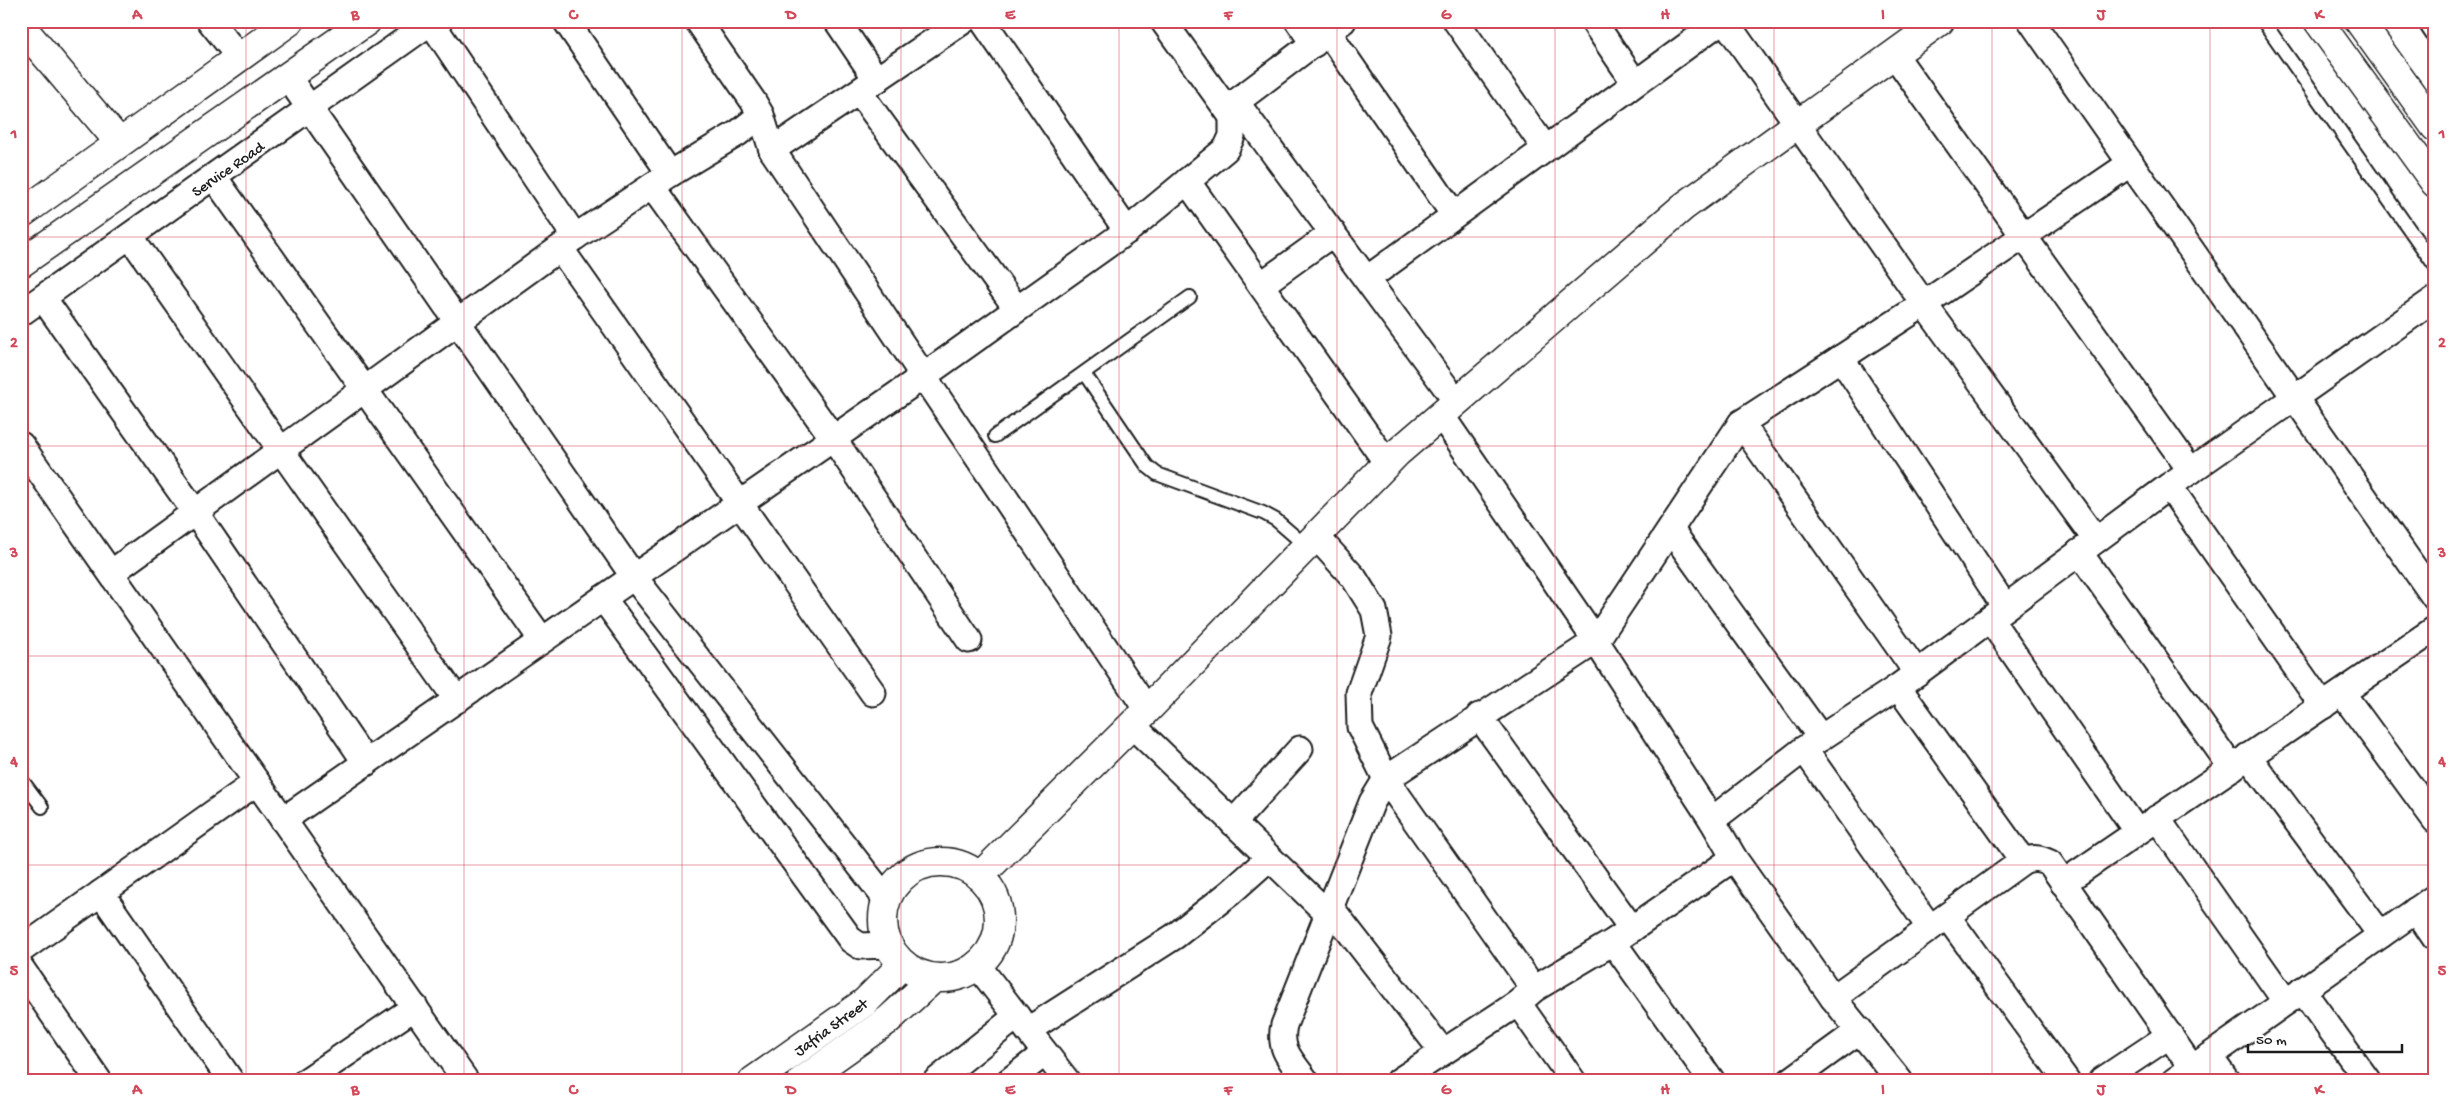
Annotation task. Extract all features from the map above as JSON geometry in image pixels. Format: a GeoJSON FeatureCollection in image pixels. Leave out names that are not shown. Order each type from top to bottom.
{"type":"FeatureCollection","features":[{"type":"Feature","properties":{"kind":"street"},"geometry":{"type":"LineString","coordinates":[[210,21],[238,57]]}},
{"type":"Feature","properties":{"kind":"street"},"geometry":{"type":"LineString","coordinates":[[21,214],[290,21]]}},
{"type":"Feature","properties":{"kind":"street"},"geometry":{"type":"LineString","coordinates":[[21,263],[367,21]]}},
{"type":"Feature","properties":{"kind":"street"},"geometry":{"type":"LineString","coordinates":[[566,21],[661,180],[969,640]]}},
{"type":"Feature","properties":{"kind":"street"},"geometry":{"type":"LineString","coordinates":[[698,21],[761,116],[772,150],[924,375],[1140,718],[1233,823],[1269,858],[1330,911],[1435,1066]]}},
{"type":"Feature","properties":{"kind":"street"},"geometry":{"type":"LineString","coordinates":[[837,21],[868,86],[1016,310]]}},
{"type":"Feature","properties":{"kind":"street"},"geometry":{"type":"LineString","coordinates":[[772,150],[963,21]]}},
{"type":"Feature","properties":{"kind":"street"},"geometry":{"type":"LineString","coordinates":[[983,21],[1127,230]]}},
{"type":"Feature","properties":{"kind":"street"},"geometry":{"type":"LineString","coordinates":[[1163,21],[1334,233],[1367,279],[1596,641],[1712,820],[1734,858],[1833,998],[1900,1081]]}},
{"type":"Feature","properties":{"kind":"street"},"geometry":{"type":"LineString","coordinates":[[1298,21],[1328,32],[1454,215]]}},
{"type":"Feature","properties":{"kind":"street"},"geometry":{"type":"LineString","coordinates":[[1456,21],[1545,148]]}},
{"type":"Feature","properties":{"kind":"street"},"geometry":{"type":"LineString","coordinates":[[1594,21],[1636,83]]}},
{"type":"Feature","properties":{"kind":"street"},"geometry":{"type":"LineString","coordinates":[[1367,279],[1721,21]]}},
{"type":"Feature","properties":{"kind":"street"},"geometry":{"type":"LineString","coordinates":[[1725,21],[1924,304],[2088,546],[2240,762],[2381,934]]}},
{"type":"Feature","properties":{"kind":"street"},"geometry":{"type":"LineString","coordinates":[[980,876],[1140,718],[1388,462],[1683,207],[1940,21]]}},
{"type":"Feature","properties":{"kind":"street"},"geometry":{"type":"LineString","coordinates":[[2031,21],[2435,598]]}},
{"type":"Feature","properties":{"kind":"street"},"geometry":{"type":"LineString","coordinates":[[2318,21],[2435,183]]}},
{"type":"Feature","properties":{"kind":"street"},"geometry":{"type":"LineString","coordinates":[[2359,21],[2435,127]]}},
{"type":"Feature","properties":{"kind":"street"},"geometry":{"type":"LineString","coordinates":[[432,22],[568,242],[739,504],[873,693]]}},
{"type":"Feature","properties":{"kind":"street","name":"Service Road"},"geometry":{"type":"LineString","coordinates":[[21,313],[432,22]]}},
{"type":"Feature","properties":{"kind":"street"},"geometry":{"type":"LineString","coordinates":[[22,29],[119,142]]}},
{"type":"Feature","properties":{"kind":"street"},"geometry":{"type":"LineString","coordinates":[[283,820],[924,375],[1127,230],[1226,149],[1232,136],[1233,108],[1328,32]]}},
{"type":"Feature","properties":{"kind":"street"},"geometry":{"type":"LineString","coordinates":[[1894,54],[2190,471]]}},
{"type":"Feature","properties":{"kind":"street"},"geometry":{"type":"LineString","coordinates":[[288,77],[634,577],[886,899]]}},
{"type":"Feature","properties":{"kind":"street"},"geometry":{"type":"LineString","coordinates":[[111,573],[568,242],[661,180],[738,133],[761,116]]}},
{"type":"Feature","properties":{"kind":"street"},"geometry":{"type":"LineString","coordinates":[[1306,1081],[1286,1053],[1281,1039],[1372,802],[1386,778],[1596,641],[1741,423],[1924,304],[2131,163]]}},
{"type":"Feature","properties":{"kind":"street"},"geometry":{"type":"LineString","coordinates":[[214,178],[542,640]]}},
{"type":"Feature","properties":{"kind":"street"},"geometry":{"type":"LineString","coordinates":[[1187,181],[1388,462]]}},
{"type":"Feature","properties":{"kind":"street"},"geometry":{"type":"LineString","coordinates":[[1261,285],[1334,233]]}},
{"type":"Feature","properties":{"kind":"street"},"geometry":{"type":"LineString","coordinates":[[130,236],[457,700]]}},
{"type":"Feature","properties":{"kind":"street"},"geometry":{"type":"LineString","coordinates":[[43,298],[195,512],[366,763]]}},
{"type":"Feature","properties":{"kind":"street"},"geometry":{"type":"LineString","coordinates":[[1712,820],[1812,743],[1898,687],[2169,486],[2435,299]]}},
{"type":"Feature","properties":{"kind":"street"},"geometry":{"type":"LineString","coordinates":[[1841,358],[1997,613],[2136,832]]}},
{"type":"Feature","properties":{"kind":"street"},"geometry":{"type":"LineString","coordinates":[[1741,423],[1917,672]]}},
{"type":"Feature","properties":{"kind":"street"},"geometry":{"type":"LineString","coordinates":[[21,445],[466,1081]]}},
{"type":"Feature","properties":{"kind":"street"},"geometry":{"type":"LineString","coordinates":[[2169,486],[2333,699],[2435,820]]}},
{"type":"Feature","properties":{"kind":"street"},"geometry":{"type":"LineString","coordinates":[[1671,530],[1812,743],[1938,922],[2067,1081]]}},
{"type":"Feature","properties":{"kind":"street"},"geometry":{"type":"LineString","coordinates":[[1311,541],[1354,578],[1374,610],[1379,636],[1359,693],[1360,727],[1386,778],[1526,996],[1573,1081]]}},
{"type":"Feature","properties":{"kind":"street"},"geometry":{"type":"LineString","coordinates":[[602,598],[851,940],[860,946],[895,955],[933,979],[957,977],[978,966],[997,938],[998,905],[980,876],[955,863],[927,863],[902,876],[886,899],[882,922],[895,955]]}},
{"type":"Feature","properties":{"kind":"street"},"geometry":{"type":"LineString","coordinates":[[2062,883],[2435,629]]}},
{"type":"Feature","properties":{"kind":"street"},"geometry":{"type":"LineString","coordinates":[[1898,687],[2023,861]]}},
{"type":"Feature","properties":{"kind":"street"},"geometry":{"type":"LineString","coordinates":[[1479,716],[1622,936],[1712,1081]]}},
{"type":"Feature","properties":{"kind":"street"},"geometry":{"type":"LineString","coordinates":[[1233,823],[1300,749]]}},
{"type":"Feature","properties":{"kind":"street"},"geometry":{"type":"LineString","coordinates":[[21,950],[256,782]]}},
{"type":"Feature","properties":{"kind":"street"},"geometry":{"type":"LineString","coordinates":[[2157,818],[2294,996],[2368,1081]]}},
{"type":"Feature","properties":{"kind":"street"},"geometry":{"type":"LineString","coordinates":[[936,1081],[1023,1023],[1175,936],[1231,892],[1269,858]]}},
{"type":"Feature","properties":{"kind":"street"},"geometry":{"type":"LineString","coordinates":[[1399,1081],[1435,1066],[1526,996],[1622,936],[1734,858]]}},
{"type":"Feature","properties":{"kind":"street"},"geometry":{"type":"LineString","coordinates":[[1833,998],[2023,861],[2031,858],[2042,859],[2050,863],[2062,883],[2192,1068],[2227,1081]]}},
{"type":"Feature","properties":{"kind":"street"},"geometry":{"type":"LineString","coordinates":[[101,893],[220,1077]]}},
{"type":"Feature","properties":{"kind":"street"},"geometry":{"type":"LineString","coordinates":[[2192,1068],[2425,904],[2435,938]]}},
{"type":"Feature","properties":{"kind":"street","name":"Jafria Street"},"geometry":{"type":"LineString","coordinates":[[753,1081],[865,1002],[895,955]]}},
{"type":"Feature","properties":{"kind":"street"},"geometry":{"type":"LineString","coordinates":[[978,966],[1067,1081]]}},
{"type":"Feature","properties":{"kind":"street"},"geometry":{"type":"LineString","coordinates":[[21,968],[99,1081]]}},
{"type":"Feature","properties":{"kind":"street","name":"Jafria Street"},"geometry":{"type":"LineString","coordinates":[[819,1076],[888,1020],[933,979]]}},
{"type":"Feature","properties":{"kind":"street"},"geometry":{"type":"LineString","coordinates":[[306,1081],[415,1007]]}},
{"type":"Feature","properties":{"kind":"street"},"geometry":{"type":"LineString","coordinates":[[1790,1081],[1860,1030]]}},
{"type":"Feature","properties":{"kind":"street"},"geometry":{"type":"LineString","coordinates":[[2101,1081],[2170,1035]]}},
{"type":"Feature","properties":{"kind":"street"},"geometry":{"type":"LineString","coordinates":[[1009,1081],[1045,1053]]}},
{"type":"Feature","properties":{"kind":"lane"},"geometry":{"type":"LineString","coordinates":[[2263,21],[2435,266]]}},
{"type":"Feature","properties":{"kind":"lane"},"geometry":{"type":"LineString","coordinates":[[2423,21],[2435,39]]}},
{"type":"Feature","properties":{"kind":"lane"},"geometry":{"type":"LineString","coordinates":[[995,436],[1190,297]]}},
{"type":"Feature","properties":{"kind":"lane"},"geometry":{"type":"LineString","coordinates":[[1084,373],[1148,466],[1157,474],[1264,513],[1311,541]]}},
{"type":"Feature","properties":{"kind":"lane"},"geometry":{"type":"LineString","coordinates":[[21,779],[42,807]]}}]}
